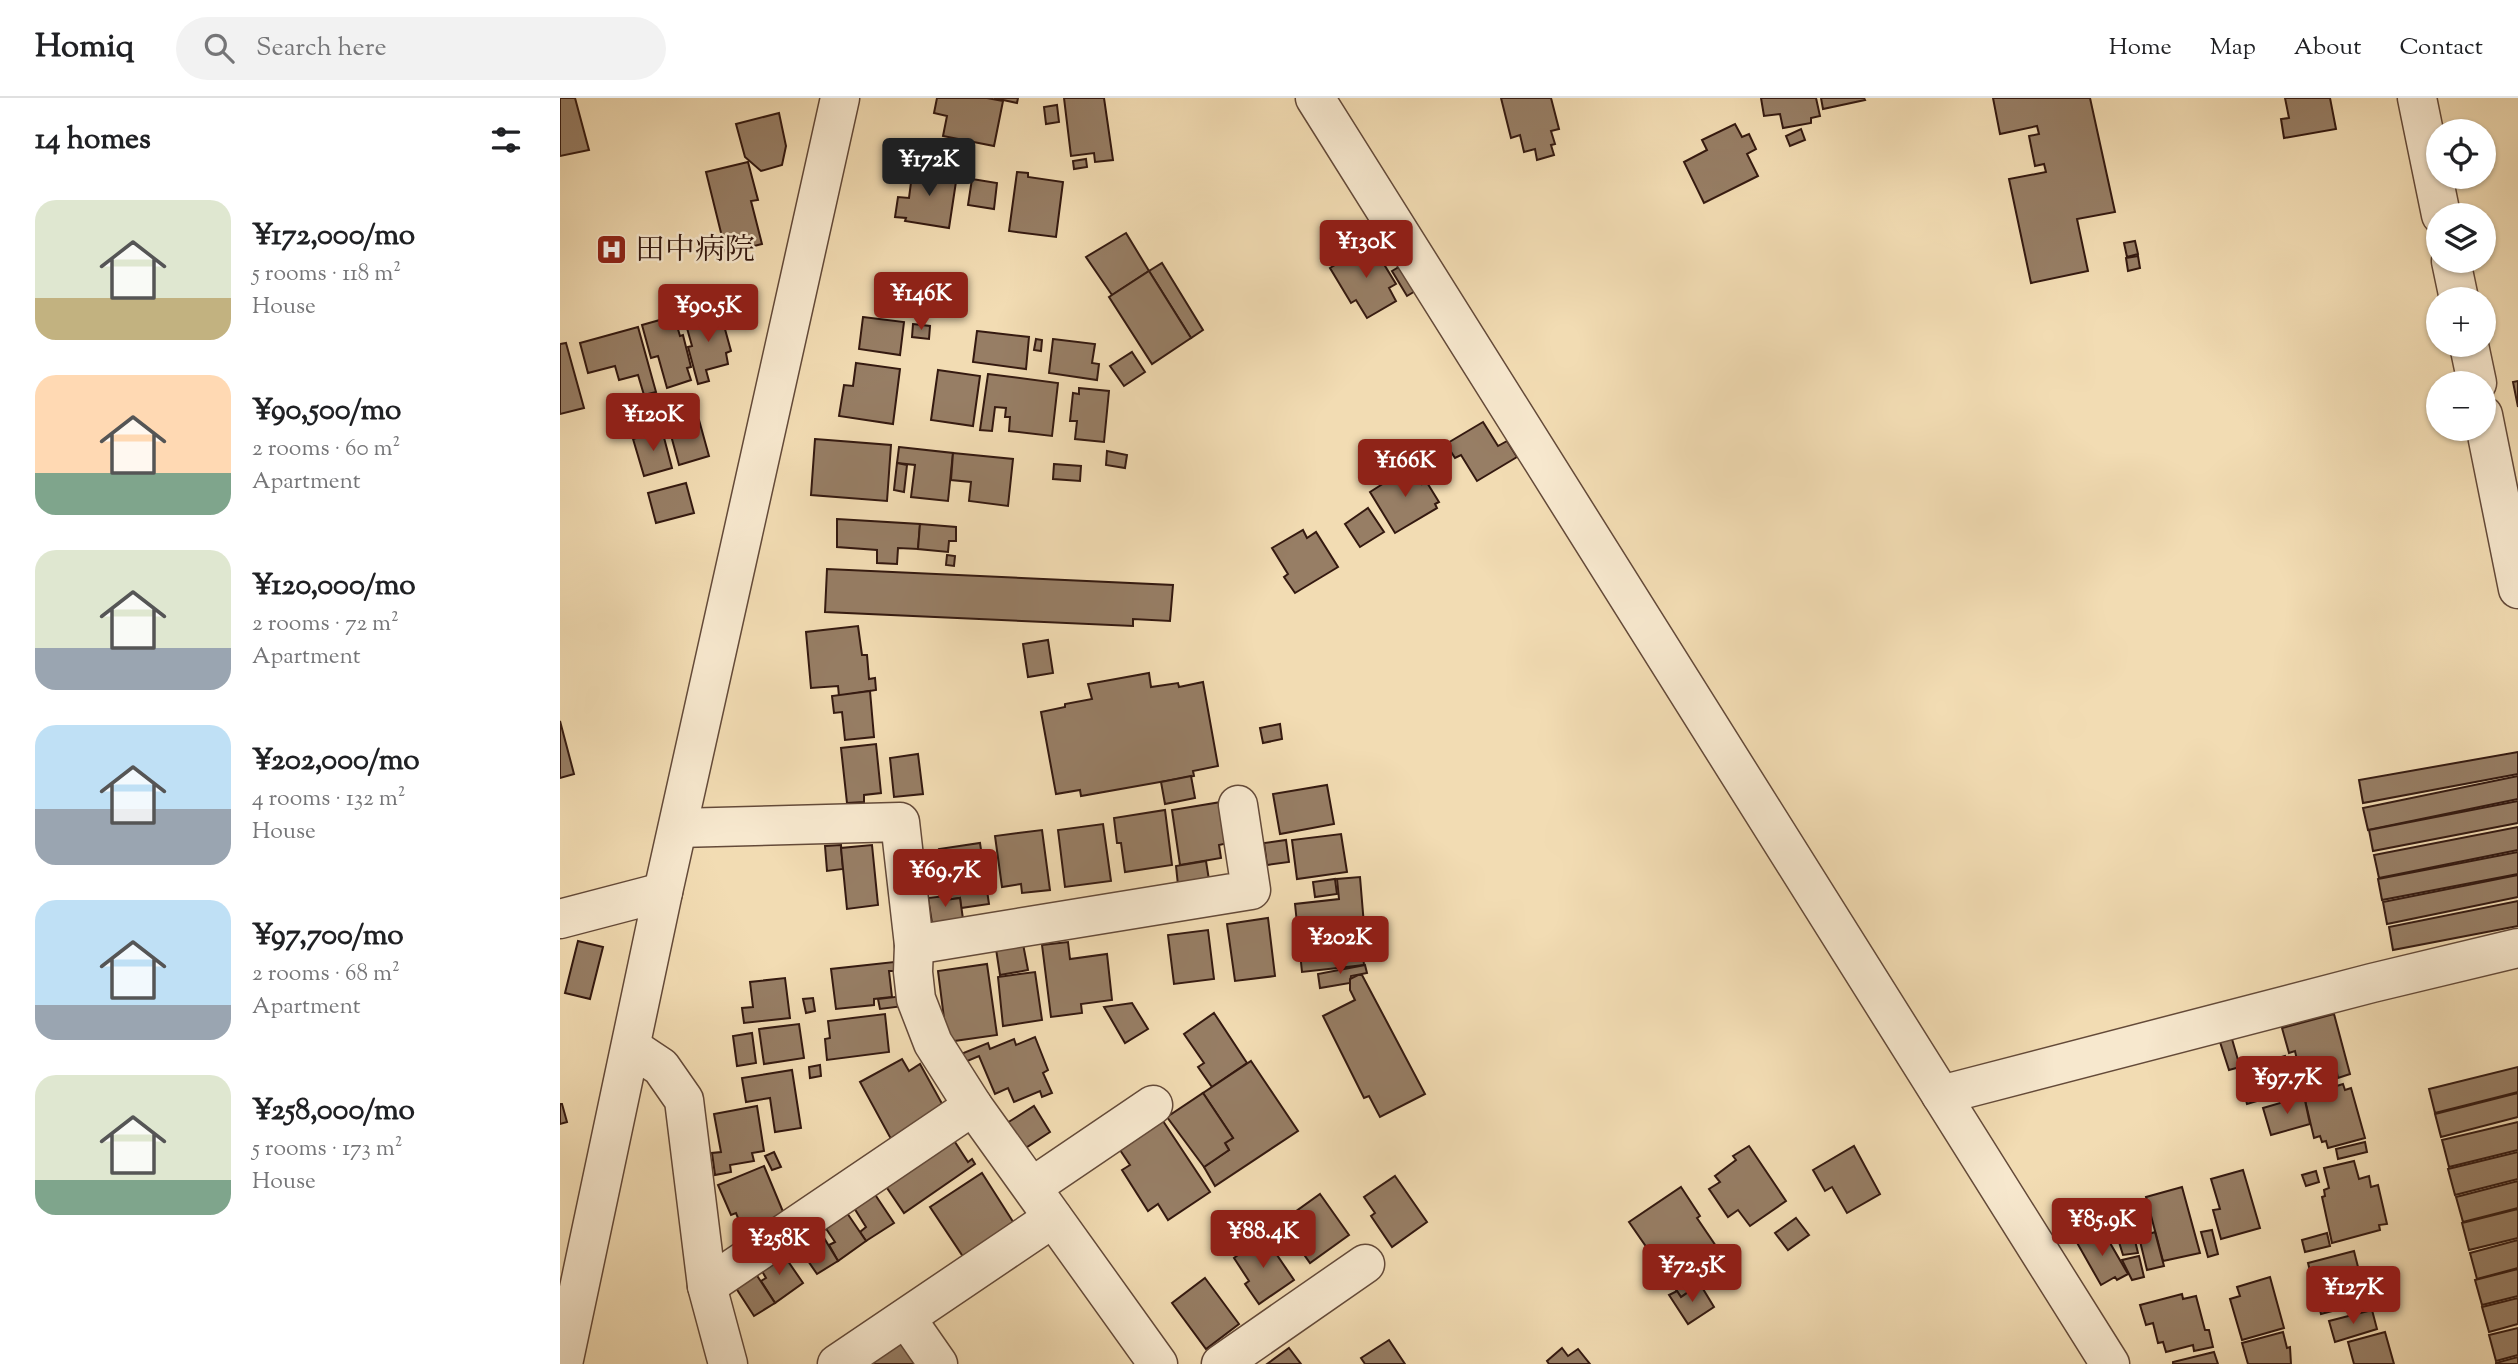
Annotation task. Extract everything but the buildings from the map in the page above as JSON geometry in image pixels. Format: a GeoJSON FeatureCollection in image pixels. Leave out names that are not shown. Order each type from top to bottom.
{"type":"FeatureCollection","features":[{"type":"Feature","properties":{"kind":"street"},"geometry":{"type":"LineString","coordinates":[[563,1364],[663,892],[840,98]]}},
{"type":"Feature","properties":{"kind":"street"},"geometry":{"type":"LineString","coordinates":[[1315,98],[2110,1364]]}},
{"type":"Feature","properties":{"kind":"street"},"geometry":{"type":"LineString","coordinates":[[2417,98],[2439,203]]}},
{"type":"Feature","properties":{"kind":"street"},"geometry":{"type":"LineString","coordinates":[[2488,441],[2518,589]]}},
{"type":"Feature","properties":{"kind":"street"},"geometry":{"type":"LineString","coordinates":[[914,944],[1251,890],[1238,805]]}},
{"type":"Feature","properties":{"kind":"street"},"geometry":{"type":"LineString","coordinates":[[678,828],[900,822],[914,944],[916,999],[933,1043],[973,1106],[1158,1364]]}},
{"type":"Feature","properties":{"kind":"street"},"geometry":{"type":"LineString","coordinates":[[560,919],[663,892]]}},
{"type":"Feature","properties":{"kind":"street"},"geometry":{"type":"LineString","coordinates":[[1941,1095],[2372,983],[2518,948]]}},
{"type":"Feature","properties":{"kind":"street"},"geometry":{"type":"LineString","coordinates":[[631,1047],[661,1066],[684,1100],[707,1286],[728,1364]]}},
{"type":"Feature","properties":{"kind":"street"},"geometry":{"type":"LineString","coordinates":[[1032,1187],[1153,1105]]}},
{"type":"Feature","properties":{"kind":"street"},"geometry":{"type":"LineString","coordinates":[[707,1286],[973,1106]]}},
{"type":"Feature","properties":{"kind":"street"},"geometry":{"type":"LineString","coordinates":[[837,1364],[1054,1218]]}},
{"type":"Feature","properties":{"kind":"street"},"geometry":{"type":"LineString","coordinates":[[1221,1364],[1365,1264]]}},
{"type":"Feature","properties":{"kind":"street"},"geometry":{"type":"LineString","coordinates":[[906,1318],[938,1364]]}},
{"type":"Feature","properties":{"kind":"place","name":"田中病院"},"geometry":{"type":"Point","coordinates":[612,249]}}]}
